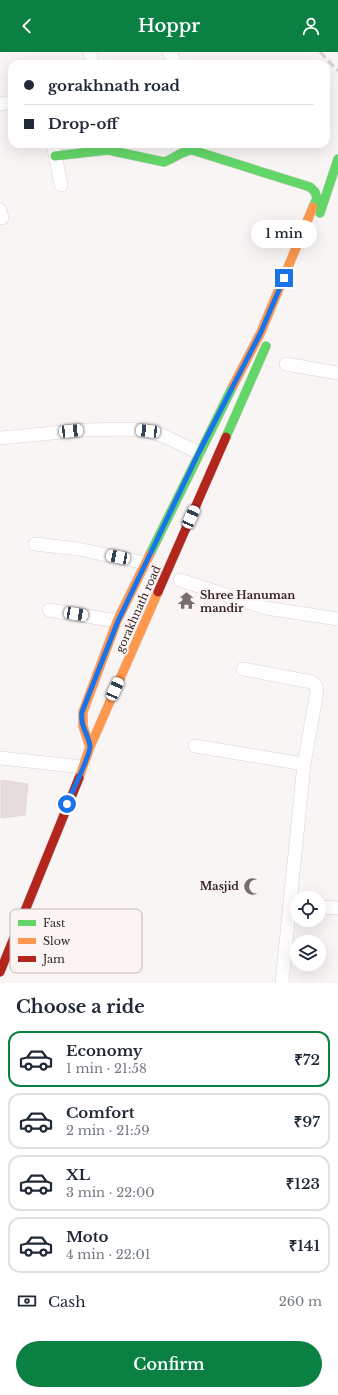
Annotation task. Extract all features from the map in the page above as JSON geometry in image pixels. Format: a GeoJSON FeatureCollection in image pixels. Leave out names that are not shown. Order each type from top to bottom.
{"type":"FeatureCollection","features":[{"type":"Feature","properties":{"kind":"street"},"geometry":{"type":"LineString","coordinates":[[60,185],[54,150],[108,150],[164,162],[175,158],[184,148]]}},
{"type":"Feature","properties":{"kind":"street"},"geometry":{"type":"LineString","coordinates":[[90,747],[82,726],[82,712],[118,621],[199,452],[261,332],[317,198],[315,192],[310,187],[187,148]]}},
{"type":"Feature","properties":{"kind":"street"},"geometry":{"type":"LineString","coordinates":[[317,223],[338,159]]}},
{"type":"Feature","properties":{"kind":"street","name":"gorakhnath road"},"geometry":{"type":"LineString","coordinates":[[24,909],[90,747],[270,339]]}},
{"type":"Feature","properties":{"kind":"street"},"geometry":{"type":"LineString","coordinates":[[286,364],[338,373]]}},
{"type":"Feature","properties":{"kind":"street"},"geometry":{"type":"LineString","coordinates":[[0,438],[84,430],[129,429],[148,431],[164,436],[199,452]]}},
{"type":"Feature","properties":{"kind":"street"},"geometry":{"type":"LineString","coordinates":[[35,544],[78,549],[145,563]]}},
{"type":"Feature","properties":{"kind":"street"},"geometry":{"type":"LineString","coordinates":[[180,580],[266,608],[338,619]]}},
{"type":"Feature","properties":{"kind":"street"},"geometry":{"type":"LineString","coordinates":[[49,610],[118,621]]}},
{"type":"Feature","properties":{"kind":"street"},"geometry":{"type":"LineString","coordinates":[[243,669],[312,682],[316,686],[317,692],[304,764],[294,891]]}},
{"type":"Feature","properties":{"kind":"street"},"geometry":{"type":"LineString","coordinates":[[195,746],[304,764]]}},
{"type":"Feature","properties":{"kind":"street"},"geometry":{"type":"LineString","coordinates":[[0,758],[83,767]]}},
{"type":"Feature","properties":{"kind":"street"},"geometry":{"type":"LineString","coordinates":[[326,907],[338,908]]}},
{"type":"Feature","properties":{"kind":"street"},"geometry":{"type":"LineString","coordinates":[[282,983],[290,926]]}},
{"type":"Feature","properties":{"kind":"street","name":"gorakhnath road"},"geometry":{"type":"LineString","coordinates":[[0,972],[10,946]]}},
{"type":"Feature","properties":{"kind":"building"},"geometry":{"type":"Polygon","coordinates":[[[1,780],[28,784],[25,815],[1,818],[1,780]]]}},
{"type":"Feature","properties":{"kind":"railway"},"geometry":{"type":"LineString","coordinates":[[320,52],[328,60]]}},
{"type":"Feature","properties":{"kind":"railway"},"geometry":{"type":"LineString","coordinates":[[330,63],[338,71]]}},
{"type":"Feature","properties":{"kind":"traffic: fast"},"geometry":{"type":"LineString","coordinates":[[55,156],[108,150],[164,162],[184,152],[192,150],[310,187],[315,192],[317,198],[313,207]]}},
{"type":"Feature","properties":{"kind":"traffic: fast"},"geometry":{"type":"LineString","coordinates":[[320,213],[338,159]]}},
{"type":"Feature","properties":{"kind":"traffic: fast"},"geometry":{"type":"LineString","coordinates":[[226,437],[266,346]]}},
{"type":"Feature","properties":{"kind":"traffic: fast"},"geometry":{"type":"LineString","coordinates":[[150,554],[233,386]]}},
{"type":"Feature","properties":{"kind":"traffic: slow"},"geometry":{"type":"LineString","coordinates":[[233,386],[261,332],[313,207]]}},
{"type":"Feature","properties":{"kind":"traffic: slow"},"geometry":{"type":"LineString","coordinates":[[90,747],[83,726],[83,712],[117,621],[150,554]]}},
{"type":"Feature","properties":{"kind":"traffic: slow"},"geometry":{"type":"LineString","coordinates":[[79,778],[90,747],[158,592]]}},
{"type":"Feature","properties":{"kind":"traffic: jam"},"geometry":{"type":"LineString","coordinates":[[158,592],[226,437]]}},
{"type":"Feature","properties":{"kind":"traffic: jam"},"geometry":{"type":"LineString","coordinates":[[26,909],[79,778]]}},
{"type":"Feature","properties":{"kind":"traffic: jam"},"geometry":{"type":"LineString","coordinates":[[0,972],[10,947]]}},
{"type":"Feature","properties":{"kind":"place","name":"Shree Hanuman mandir"},"geometry":{"type":"Point","coordinates":[187,601]}},
{"type":"Feature","properties":{"kind":"place","name":"Masjid"},"geometry":{"type":"Point","coordinates":[252,886]}},
{"type":"Feature","properties":{"kind":"route"},"geometry":{"type":"LineString","coordinates":[[67,804],[90,747],[82,726],[82,712],[118,621],[199,452],[261,332],[284,278]]}}]}
